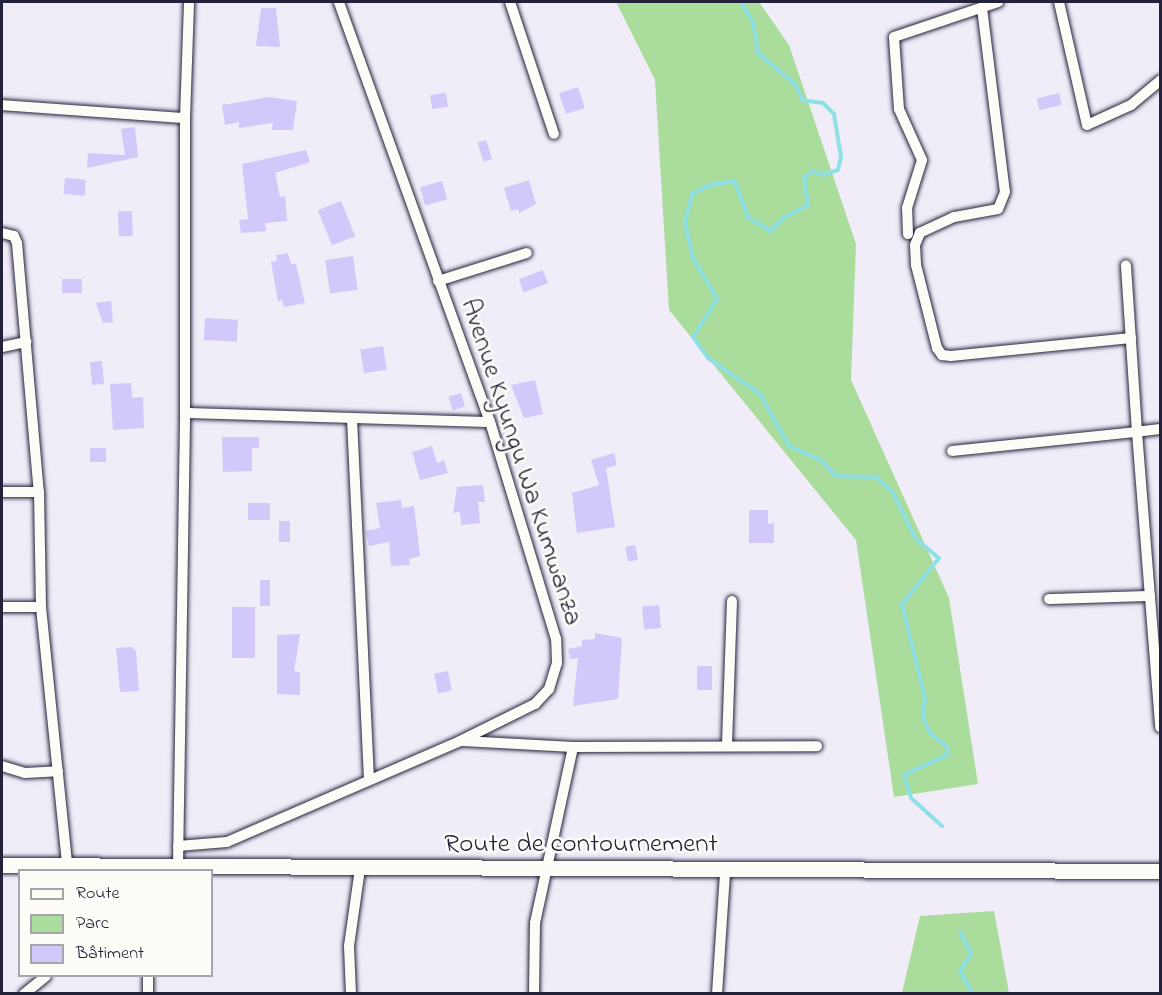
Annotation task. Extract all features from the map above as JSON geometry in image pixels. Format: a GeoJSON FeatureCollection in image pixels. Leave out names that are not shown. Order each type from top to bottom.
{"type":"FeatureCollection","features":[{"type":"Feature","properties":{"kind":"street"},"geometry":{"type":"LineString","coordinates":[[178,866],[185,413],[185,118],[189,2]]}},
{"type":"Feature","properties":{"kind":"street","name":"Avenue Kyungu Wa Kumwanza"},"geometry":{"type":"LineString","coordinates":[[178,846],[227,842],[369,778],[460,741],[535,704],[549,688],[557,663],[556,639],[490,422],[339,2]]}},
{"type":"Feature","properties":{"kind":"street"},"geometry":{"type":"LineString","coordinates":[[510,2],[555,134]]}},
{"type":"Feature","properties":{"kind":"street"},"geometry":{"type":"LineString","coordinates":[[908,234],[908,208],[922,160],[899,109],[894,37],[998,2]]}},
{"type":"Feature","properties":{"kind":"street"},"geometry":{"type":"LineString","coordinates":[[1059,2],[1087,125],[1131,105],[1161,81]]}},
{"type":"Feature","properties":{"kind":"street"},"geometry":{"type":"LineString","coordinates":[[982,8],[1005,192],[998,209],[954,217],[920,233],[915,245],[916,265],[937,348],[942,355],[951,356],[1131,338]]}},
{"type":"Feature","properties":{"kind":"street"},"geometry":{"type":"LineString","coordinates":[[2,105],[185,118]]}},
{"type":"Feature","properties":{"kind":"street"},"geometry":{"type":"LineString","coordinates":[[2,233],[14,236],[17,243],[39,492],[41,608],[67,865]]}},
{"type":"Feature","properties":{"kind":"street"},"geometry":{"type":"LineString","coordinates":[[438,280],[527,254]]}},
{"type":"Feature","properties":{"kind":"street"},"geometry":{"type":"LineString","coordinates":[[1126,264],[1161,727]]}},
{"type":"Feature","properties":{"kind":"street"},"geometry":{"type":"LineString","coordinates":[[2,347],[26,342]]}},
{"type":"Feature","properties":{"kind":"street"},"geometry":{"type":"LineString","coordinates":[[185,413],[490,422]]}},
{"type":"Feature","properties":{"kind":"street"},"geometry":{"type":"LineString","coordinates":[[352,418],[369,778]]}},
{"type":"Feature","properties":{"kind":"street"},"geometry":{"type":"LineString","coordinates":[[952,451],[1161,429]]}},
{"type":"Feature","properties":{"kind":"street"},"geometry":{"type":"LineString","coordinates":[[2,492],[39,492]]}},
{"type":"Feature","properties":{"kind":"street"},"geometry":{"type":"LineString","coordinates":[[1049,599],[1150,596]]}},
{"type":"Feature","properties":{"kind":"street"},"geometry":{"type":"LineString","coordinates":[[727,744],[732,601]]}},
{"type":"Feature","properties":{"kind":"street"},"geometry":{"type":"LineString","coordinates":[[2,607],[41,608]]}},
{"type":"Feature","properties":{"kind":"street"},"geometry":{"type":"LineString","coordinates":[[460,741],[573,747],[727,744],[817,746]]}},
{"type":"Feature","properties":{"kind":"street"},"geometry":{"type":"LineString","coordinates":[[534,993],[535,922],[573,747]]}},
{"type":"Feature","properties":{"kind":"street"},"geometry":{"type":"LineString","coordinates":[[2,766],[25,773],[58,771]]}},
{"type":"Feature","properties":{"kind":"street","name":"Route de contournement"},"geometry":{"type":"LineString","coordinates":[[2,865],[725,872],[1161,871]]}},
{"type":"Feature","properties":{"kind":"street"},"geometry":{"type":"LineString","coordinates":[[351,993],[349,946],[360,869]]}},
{"type":"Feature","properties":{"kind":"street"},"geometry":{"type":"LineString","coordinates":[[717,993],[725,872]]}},
{"type":"Feature","properties":{"kind":"street"},"geometry":{"type":"LineString","coordinates":[[24,993],[44,977]]}},
{"type":"Feature","properties":{"kind":"street"},"geometry":{"type":"LineString","coordinates":[[148,977],[148,993]]}},
{"type":"Feature","properties":{"kind":"green space"},"geometry":{"type":"Polygon","coordinates":[[[616,2],[759,2],[789,45],[856,244],[851,380],[949,598],[978,784],[894,797],[856,540],[669,310],[655,80],[616,2]]]}},
{"type":"Feature","properties":{"kind":"green space"},"geometry":{"type":"Polygon","coordinates":[[[994,911],[1009,993],[902,993],[920,916],[994,911]]]}},
{"type":"Feature","properties":{"kind":"building"},"geometry":{"type":"Polygon","coordinates":[[[261,8],[276,8],[280,47],[256,46],[261,8]]]}},
{"type":"Feature","properties":{"kind":"building"},"geometry":{"type":"Polygon","coordinates":[[[578,87],[585,108],[566,114],[559,93],[578,87]]]}},
{"type":"Feature","properties":{"kind":"building"},"geometry":{"type":"Polygon","coordinates":[[[446,93],[448,107],[432,109],[430,95],[446,93]]]}},
{"type":"Feature","properties":{"kind":"building"},"geometry":{"type":"Polygon","coordinates":[[[1059,93],[1062,105],[1040,110],[1037,99],[1059,93]]]}},
{"type":"Feature","properties":{"kind":"building"},"geometry":{"type":"Polygon","coordinates":[[[269,97],[297,101],[293,130],[272,130],[273,123],[239,128],[239,122],[225,125],[222,105],[269,97]]]}},
{"type":"Feature","properties":{"kind":"building"},"geometry":{"type":"Polygon","coordinates":[[[135,127],[138,157],[87,168],[88,153],[125,155],[121,129],[135,127]]]}},
{"type":"Feature","properties":{"kind":"building"},"geometry":{"type":"Polygon","coordinates":[[[486,140],[492,159],[484,162],[477,143],[486,140]]]}},
{"type":"Feature","properties":{"kind":"building"},"geometry":{"type":"Polygon","coordinates":[[[306,150],[310,162],[275,173],[280,197],[285,196],[287,221],[265,223],[266,231],[241,233],[239,220],[248,219],[242,164],[306,150]]]}},
{"type":"Feature","properties":{"kind":"building"},"geometry":{"type":"Polygon","coordinates":[[[65,178],[86,180],[85,196],[64,194],[65,178]]]}},
{"type":"Feature","properties":{"kind":"building"},"geometry":{"type":"Polygon","coordinates":[[[529,180],[536,204],[519,213],[518,209],[511,211],[504,188],[529,180]]]}},
{"type":"Feature","properties":{"kind":"building"},"geometry":{"type":"Polygon","coordinates":[[[442,181],[447,199],[425,206],[420,187],[442,181]]]}},
{"type":"Feature","properties":{"kind":"building"},"geometry":{"type":"Polygon","coordinates":[[[341,201],[355,236],[332,246],[318,210],[341,201]]]}},
{"type":"Feature","properties":{"kind":"building"},"geometry":{"type":"Polygon","coordinates":[[[118,211],[132,211],[133,236],[119,236],[118,211]]]}},
{"type":"Feature","properties":{"kind":"building"},"geometry":{"type":"Polygon","coordinates":[[[288,253],[291,264],[296,264],[305,303],[284,307],[282,300],[278,301],[271,262],[277,261],[276,255],[288,253]]]}},
{"type":"Feature","properties":{"kind":"building"},"geometry":{"type":"Polygon","coordinates":[[[353,256],[358,290],[330,294],[325,260],[353,256]]]}},
{"type":"Feature","properties":{"kind":"building"},"geometry":{"type":"Polygon","coordinates":[[[543,270],[548,283],[524,292],[519,279],[543,270]]]}},
{"type":"Feature","properties":{"kind":"building"},"geometry":{"type":"Polygon","coordinates":[[[62,279],[82,279],[82,293],[62,293],[62,279]]]}},
{"type":"Feature","properties":{"kind":"building"},"geometry":{"type":"Polygon","coordinates":[[[111,301],[113,322],[103,323],[96,303],[111,301]]]}},
{"type":"Feature","properties":{"kind":"building"},"geometry":{"type":"Polygon","coordinates":[[[205,318],[238,320],[237,342],[204,340],[205,318]]]}},
{"type":"Feature","properties":{"kind":"building"},"geometry":{"type":"Polygon","coordinates":[[[383,346],[387,370],[364,373],[360,350],[383,346]]]}},
{"type":"Feature","properties":{"kind":"building"},"geometry":{"type":"Polygon","coordinates":[[[102,361],[104,384],[92,385],[90,362],[102,361]]]}},
{"type":"Feature","properties":{"kind":"building"},"geometry":{"type":"Polygon","coordinates":[[[535,380],[543,414],[524,418],[511,385],[535,380]]]}},
{"type":"Feature","properties":{"kind":"building"},"geometry":{"type":"Polygon","coordinates":[[[131,383],[132,398],[143,397],[144,428],[113,430],[110,384],[131,383]]]}},
{"type":"Feature","properties":{"kind":"building"},"geometry":{"type":"Polygon","coordinates":[[[461,393],[465,406],[453,410],[449,397],[461,393]]]}},
{"type":"Feature","properties":{"kind":"building"},"geometry":{"type":"Polygon","coordinates":[[[222,437],[259,437],[259,448],[252,448],[252,471],[223,472],[222,437]]]}},
{"type":"Feature","properties":{"kind":"building"},"geometry":{"type":"Polygon","coordinates":[[[432,446],[437,463],[444,460],[448,473],[420,480],[412,452],[432,446]]]}},
{"type":"Feature","properties":{"kind":"building"},"geometry":{"type":"Polygon","coordinates":[[[90,448],[106,448],[106,462],[90,462],[90,448]]]}},
{"type":"Feature","properties":{"kind":"building"},"geometry":{"type":"Polygon","coordinates":[[[614,453],[617,465],[606,468],[615,527],[577,533],[572,493],[599,485],[591,460],[614,453]]]}},
{"type":"Feature","properties":{"kind":"building"},"geometry":{"type":"Polygon","coordinates":[[[483,485],[485,502],[478,502],[480,523],[461,525],[460,512],[453,513],[457,487],[483,485]]]}},
{"type":"Feature","properties":{"kind":"building"},"geometry":{"type":"Polygon","coordinates":[[[401,500],[402,508],[414,506],[420,556],[409,559],[410,565],[391,566],[389,542],[369,546],[366,531],[380,528],[376,503],[401,500]]]}},
{"type":"Feature","properties":{"kind":"building"},"geometry":{"type":"Polygon","coordinates":[[[248,503],[270,503],[270,520],[248,520],[248,503]]]}},
{"type":"Feature","properties":{"kind":"building"},"geometry":{"type":"Polygon","coordinates":[[[749,510],[768,510],[768,524],[774,523],[774,543],[749,543],[749,510]]]}},
{"type":"Feature","properties":{"kind":"building"},"geometry":{"type":"Polygon","coordinates":[[[279,521],[290,521],[290,542],[279,542],[279,521]]]}},
{"type":"Feature","properties":{"kind":"building"},"geometry":{"type":"Polygon","coordinates":[[[635,545],[638,560],[628,562],[625,547],[635,545]]]}},
{"type":"Feature","properties":{"kind":"building"},"geometry":{"type":"Polygon","coordinates":[[[260,580],[270,580],[270,606],[260,606],[260,580]]]}},
{"type":"Feature","properties":{"kind":"building"},"geometry":{"type":"Polygon","coordinates":[[[659,605],[661,628],[644,629],[642,606],[659,605]]]}},
{"type":"Feature","properties":{"kind":"building"},"geometry":{"type":"Polygon","coordinates":[[[232,607],[255,607],[255,658],[232,658],[232,607]]]}},
{"type":"Feature","properties":{"kind":"building"},"geometry":{"type":"Polygon","coordinates":[[[595,633],[622,638],[618,699],[573,706],[578,658],[570,659],[568,649],[582,646],[582,640],[595,639],[595,633]]]}},
{"type":"Feature","properties":{"kind":"building"},"geometry":{"type":"Polygon","coordinates":[[[300,634],[294,671],[300,672],[300,695],[277,694],[277,635],[300,634]]]}},
{"type":"Feature","properties":{"kind":"building"},"geometry":{"type":"Polygon","coordinates":[[[132,647],[136,651],[139,691],[120,692],[116,648],[132,647]]]}},
{"type":"Feature","properties":{"kind":"building"},"geometry":{"type":"Polygon","coordinates":[[[697,666],[712,666],[712,690],[697,690],[697,666]]]}},
{"type":"Feature","properties":{"kind":"building"},"geometry":{"type":"Polygon","coordinates":[[[448,671],[452,691],[438,693],[434,674],[448,671]]]}},
{"type":"Feature","properties":{"kind":"waterway"},"geometry":{"type":"LineString","coordinates":[[741,2],[753,22],[758,53],[795,84],[802,100],[823,103],[834,114],[841,157],[838,170],[823,175],[813,171],[804,178],[808,205],[782,219],[771,231],[748,217],[734,181],[709,185],[692,194],[685,223],[693,258],[717,299],[693,337],[708,358],[760,394],[789,446],[822,461],[836,476],[876,477],[893,493],[915,538],[939,558],[902,604],[925,698],[923,718],[930,733],[947,747],[947,755],[904,775],[911,798],[942,826]]}},
{"type":"Feature","properties":{"kind":"waterway"},"geometry":{"type":"LineString","coordinates":[[960,932],[971,954],[960,971],[973,994]]}}]}
